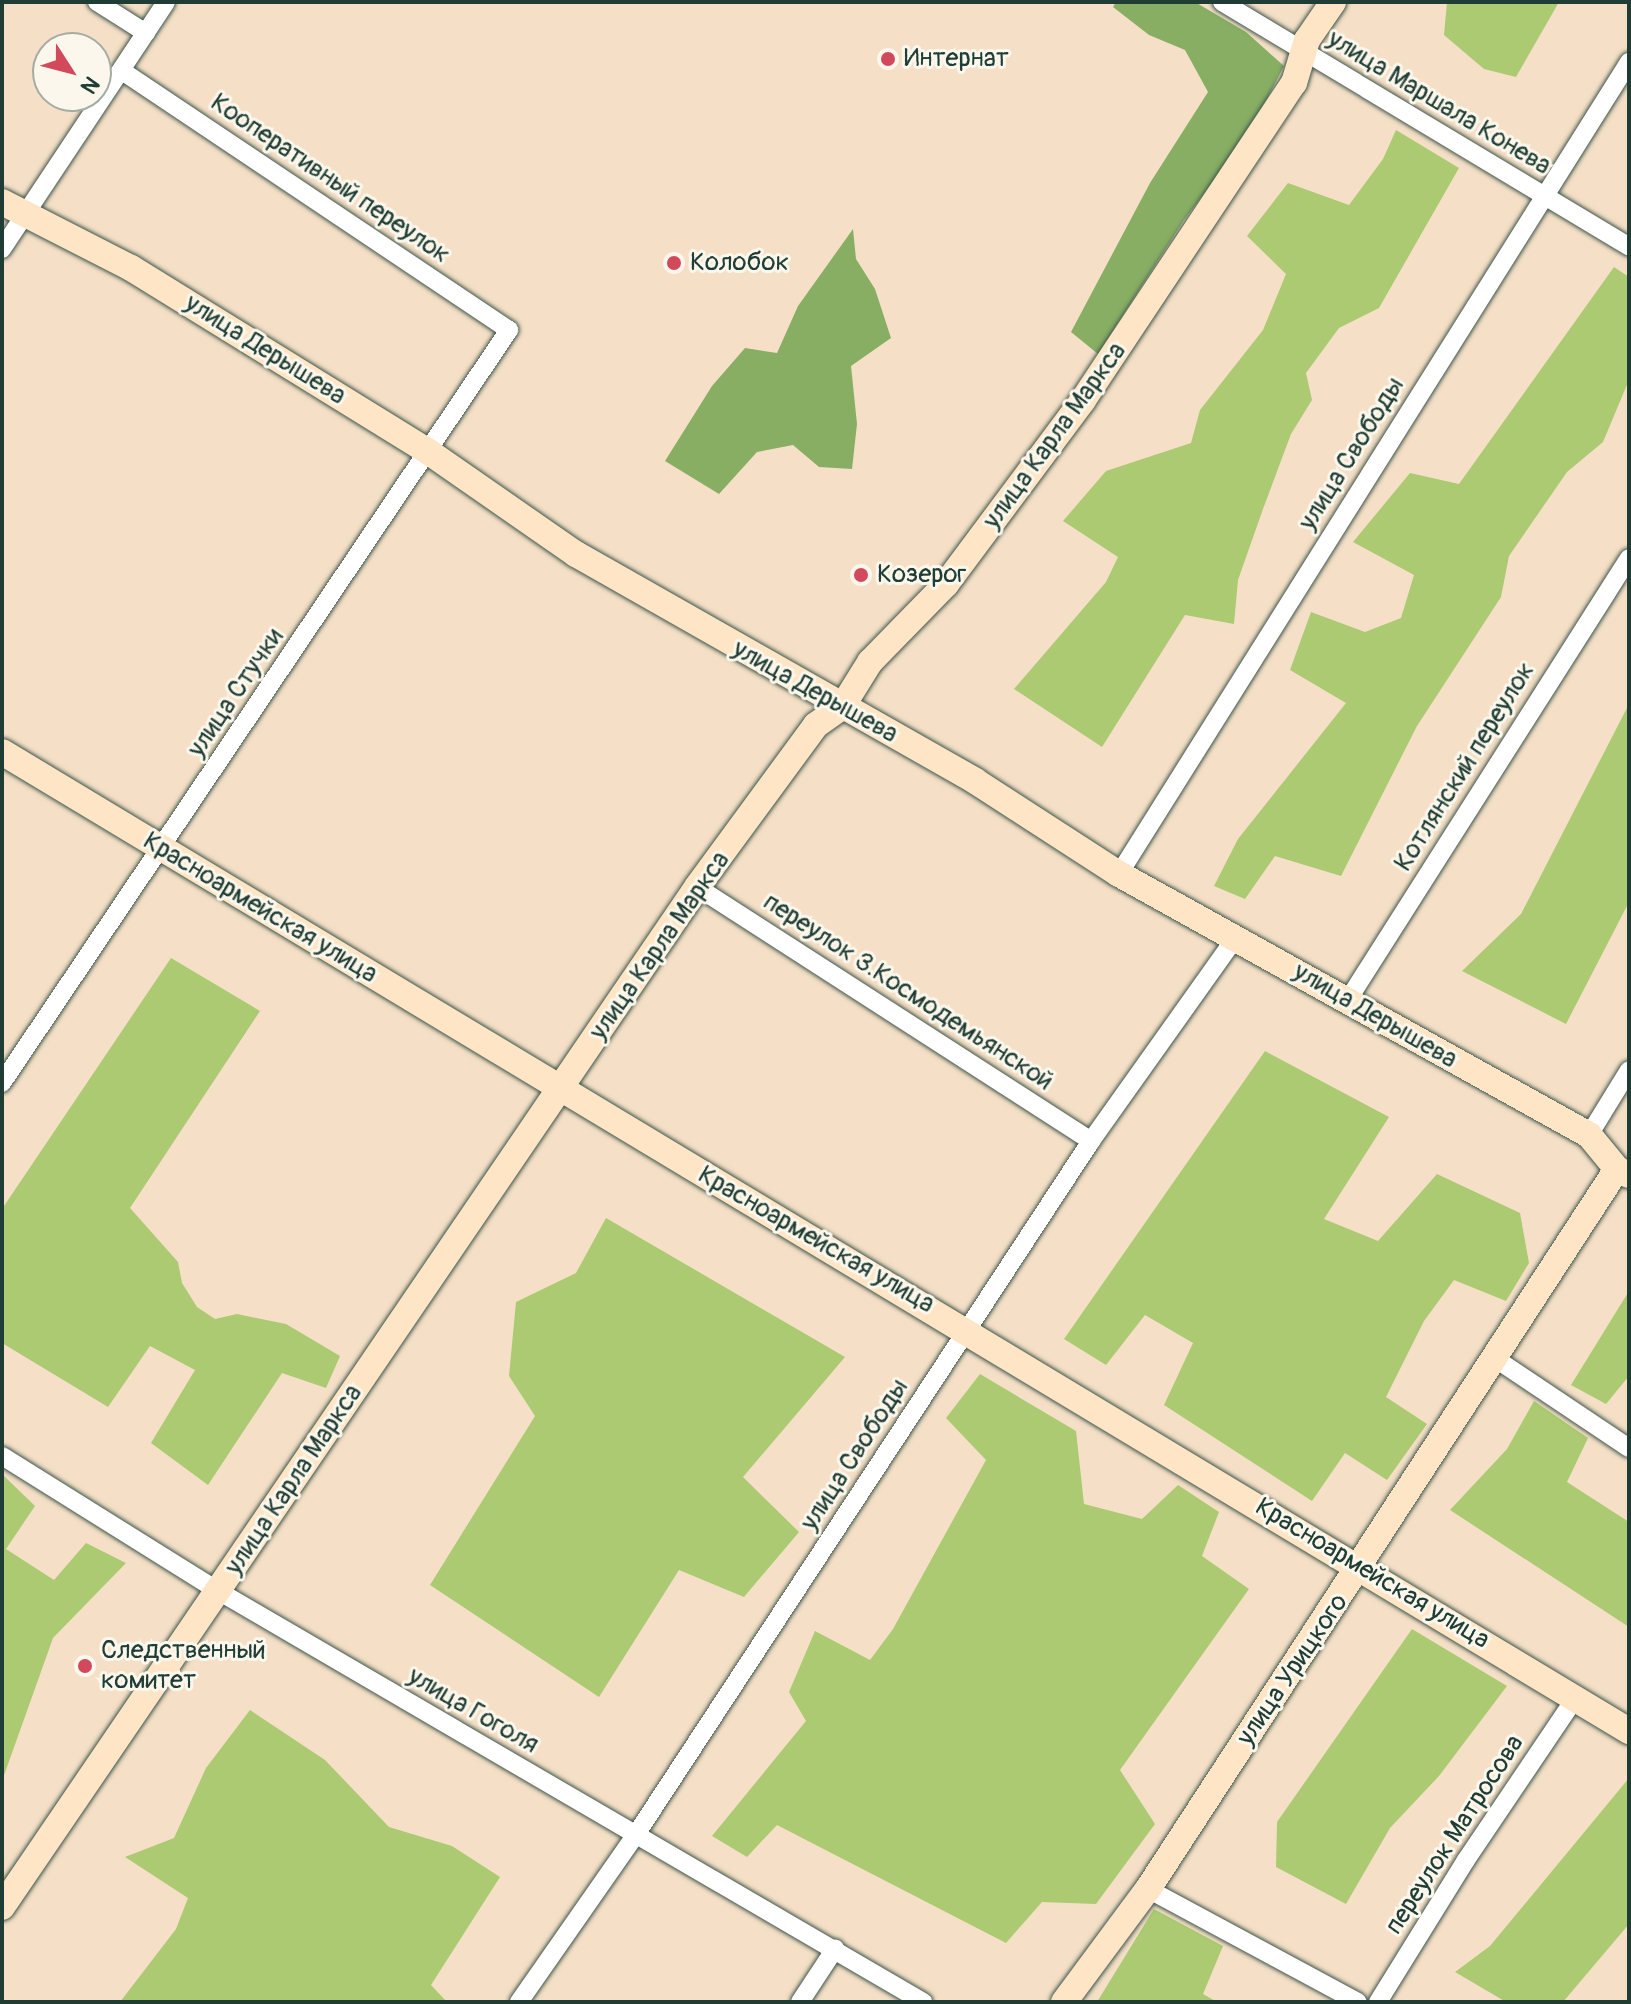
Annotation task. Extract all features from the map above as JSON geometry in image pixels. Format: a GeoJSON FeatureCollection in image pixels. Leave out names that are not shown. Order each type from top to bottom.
{"type":"FeatureCollection","features":[{"type":"Feature","properties":{"kind":"street"},"geometry":{"type":"LineString","coordinates":[[97,2],[146,33]]}},
{"type":"Feature","properties":{"kind":"street"},"geometry":{"type":"LineString","coordinates":[[2,249],[166,2]]}},
{"type":"Feature","properties":{"kind":"street","name":"улица Маршала Конева"},"geometry":{"type":"LineString","coordinates":[[1222,2],[1629,247]]}},
{"type":"Feature","properties":{"kind":"street","name":"улица Карла Маркса"},"geometry":{"type":"LineString","coordinates":[[2,1907],[220,1592],[697,887],[816,725],[842,707],[870,662],[946,584],[1083,400],[1294,83],[1305,52],[1333,2]]}},
{"type":"Feature","properties":{"kind":"street","name":"улица Свободы"},"geometry":{"type":"LineString","coordinates":[[1119,874],[1629,62]]}},
{"type":"Feature","properties":{"kind":"street","name":"Кооперативный переулок"},"geometry":{"type":"LineString","coordinates":[[122,71],[509,330]]}},
{"type":"Feature","properties":{"kind":"street","name":"улица Дерышева"},"geometry":{"type":"LineString","coordinates":[[2,202],[26,217],[131,268],[429,452],[576,554],[975,781],[1119,874],[1236,937],[1346,1003],[1589,1135],[1623,1172]]}},
{"type":"Feature","properties":{"kind":"street","name":"улица Стучки"},"geometry":{"type":"LineString","coordinates":[[2,1083],[163,849],[509,330]]}},
{"type":"Feature","properties":{"kind":"street","name":"Котлянский переулок"},"geometry":{"type":"LineString","coordinates":[[1346,1003],[1629,558]]}},
{"type":"Feature","properties":{"kind":"street","name":"Красноармейская улица"},"geometry":{"type":"LineString","coordinates":[[2,752],[559,1090],[969,1330],[1629,1731]]}},
{"type":"Feature","properties":{"kind":"street","name":"переулок З.Космодемьянской"},"geometry":{"type":"LineString","coordinates":[[697,887],[1091,1141]]}},
{"type":"Feature","properties":{"kind":"street","name":"улица Свободы"},"geometry":{"type":"LineString","coordinates":[[519,2002],[635,1836],[1091,1141],[1236,937]]}},
{"type":"Feature","properties":{"kind":"street"},"geometry":{"type":"LineString","coordinates":[[1589,1135],[1629,1070]]}},
{"type":"Feature","properties":{"kind":"street","name":"улица Урицкого"},"geometry":{"type":"LineString","coordinates":[[1064,2002],[1148,1889],[1496,1359],[1623,1172]]}},
{"type":"Feature","properties":{"kind":"street"},"geometry":{"type":"LineString","coordinates":[[1496,1359],[1629,1448]]}},
{"type":"Feature","properties":{"kind":"street","name":"улица Гоголя"},"geometry":{"type":"LineString","coordinates":[[2,1456],[220,1592],[923,2002]]}},
{"type":"Feature","properties":{"kind":"street","name":"переулок Матросова"},"geometry":{"type":"LineString","coordinates":[[1378,2002],[1466,1860],[1576,1697]]}},
{"type":"Feature","properties":{"kind":"street"},"geometry":{"type":"LineString","coordinates":[[1148,1889],[1358,2002]]}},
{"type":"Feature","properties":{"kind":"street"},"geometry":{"type":"LineString","coordinates":[[800,2002],[835,1949]]}},
{"type":"Feature","properties":{"kind":"green space"},"geometry":{"type":"Polygon","coordinates":[[[1116,2],[1195,2],[1246,32],[1284,66],[1248,135],[1184,220],[1098,354],[1071,332],[1150,183],[1208,92],[1185,50],[1149,35],[1113,7],[1116,2]]]}},
{"type":"Feature","properties":{"kind":"green space"},"geometry":{"type":"Polygon","coordinates":[[[1447,2],[1559,2],[1516,77],[1484,69],[1444,35],[1447,2]]]}},
{"type":"Feature","properties":{"kind":"green space"},"geometry":{"type":"Polygon","coordinates":[[[1396,130],[1459,168],[1379,308],[1339,328],[1306,373],[1312,400],[1291,434],[1238,580],[1234,624],[1185,615],[1102,747],[1014,689],[1106,582],[1118,557],[1063,521],[1106,471],[1191,443],[1200,410],[1263,330],[1286,274],[1247,236],[1288,183],[1349,205],[1383,159],[1396,130]]]}},
{"type":"Feature","properties":{"kind":"green space"},"geometry":{"type":"Polygon","coordinates":[[[853,229],[856,259],[875,289],[891,338],[851,366],[857,424],[852,469],[819,467],[793,445],[757,452],[719,494],[665,461],[712,386],[745,348],[777,353],[798,306],[853,229]]]}},
{"type":"Feature","properties":{"kind":"green space"},"geometry":{"type":"Polygon","coordinates":[[[1614,267],[1629,277],[1629,380],[1603,442],[1567,472],[1509,556],[1501,597],[1417,726],[1341,876],[1275,856],[1245,899],[1214,886],[1238,839],[1346,703],[1290,670],[1311,612],[1365,632],[1401,618],[1414,575],[1353,542],[1410,473],[1459,484],[1614,267]]]}},
{"type":"Feature","properties":{"kind":"green space"},"geometry":{"type":"Polygon","coordinates":[[[1629,704],[1629,902],[1566,1024],[1462,971],[1521,914],[1629,704]]]}},
{"type":"Feature","properties":{"kind":"green space"},"geometry":{"type":"Polygon","coordinates":[[[171,958],[260,1011],[130,1208],[178,1262],[182,1283],[197,1307],[215,1319],[237,1314],[286,1324],[340,1356],[326,1388],[282,1373],[208,1485],[151,1443],[195,1370],[150,1346],[108,1407],[2,1343],[2,1209],[171,958]]]}},
{"type":"Feature","properties":{"kind":"green space"},"geometry":{"type":"Polygon","coordinates":[[[1265,1051],[1389,1117],[1324,1219],[1378,1241],[1437,1174],[1520,1213],[1529,1263],[1506,1301],[1454,1280],[1424,1321],[1386,1397],[1427,1424],[1387,1480],[1345,1453],[1312,1501],[1164,1405],[1193,1343],[1145,1315],[1106,1365],[1064,1339],[1265,1051]]]}},
{"type":"Feature","properties":{"kind":"green space"},"geometry":{"type":"Polygon","coordinates":[[[606,1218],[845,1357],[743,1477],[799,1532],[744,1597],[679,1570],[599,1697],[430,1585],[535,1416],[509,1376],[516,1302],[576,1273],[606,1218]]]}},
{"type":"Feature","properties":{"kind":"green space"},"geometry":{"type":"Polygon","coordinates":[[[1629,1291],[1629,1376],[1606,1404],[1571,1385],[1629,1291]]]}},
{"type":"Feature","properties":{"kind":"green space"},"geometry":{"type":"Polygon","coordinates":[[[980,1374],[1076,1431],[1084,1504],[1142,1519],[1178,1485],[1219,1512],[1202,1556],[1249,1589],[1120,1770],[1155,1824],[1096,1904],[1042,1902],[1006,1943],[777,1825],[747,1857],[712,1836],[806,1721],[789,1692],[815,1631],[870,1660],[893,1629],[986,1460],[946,1418],[980,1374]]]}},
{"type":"Feature","properties":{"kind":"green space"},"geometry":{"type":"Polygon","coordinates":[[[1534,1401],[1588,1438],[1567,1482],[1629,1522],[1629,1627],[1450,1510],[1507,1449],[1534,1401]]]}},
{"type":"Feature","properties":{"kind":"green space"},"geometry":{"type":"Polygon","coordinates":[[[2,1474],[35,1506],[6,1549],[54,1580],[86,1543],[126,1563],[53,1638],[2,1781],[2,1474]]]}},
{"type":"Feature","properties":{"kind":"green space"},"geometry":{"type":"Polygon","coordinates":[[[1412,1629],[1507,1686],[1439,1776],[1390,1828],[1346,1904],[1276,1867],[1277,1822],[1412,1629]]]}},
{"type":"Feature","properties":{"kind":"green space"},"geometry":{"type":"Polygon","coordinates":[[[250,1710],[325,1760],[389,1827],[452,1846],[500,1877],[431,1985],[447,2002],[120,2002],[176,1929],[188,1898],[125,1857],[174,1838],[206,1768],[250,1710]]]}},
{"type":"Feature","properties":{"kind":"green space"},"geometry":{"type":"Polygon","coordinates":[[[1629,1778],[1629,1924],[1563,2002],[1506,2002],[1455,1972],[1490,1946],[1629,1778]]]}},
{"type":"Feature","properties":{"kind":"green space"},"geometry":{"type":"Polygon","coordinates":[[[1154,1909],[1223,1946],[1203,1994],[1217,2002],[1097,2002],[1154,1909]]]}},
{"type":"Feature","properties":{"kind":"place","name":"Интернат"},"geometry":{"type":"Point","coordinates":[888,59]}},
{"type":"Feature","properties":{"kind":"place","name":"Колобок"},"geometry":{"type":"Point","coordinates":[674,263]}},
{"type":"Feature","properties":{"kind":"place","name":"Козерог"},"geometry":{"type":"Point","coordinates":[861,575]}},
{"type":"Feature","properties":{"kind":"place","name":"Следственный комитет"},"geometry":{"type":"Point","coordinates":[85,1666]}}]}
